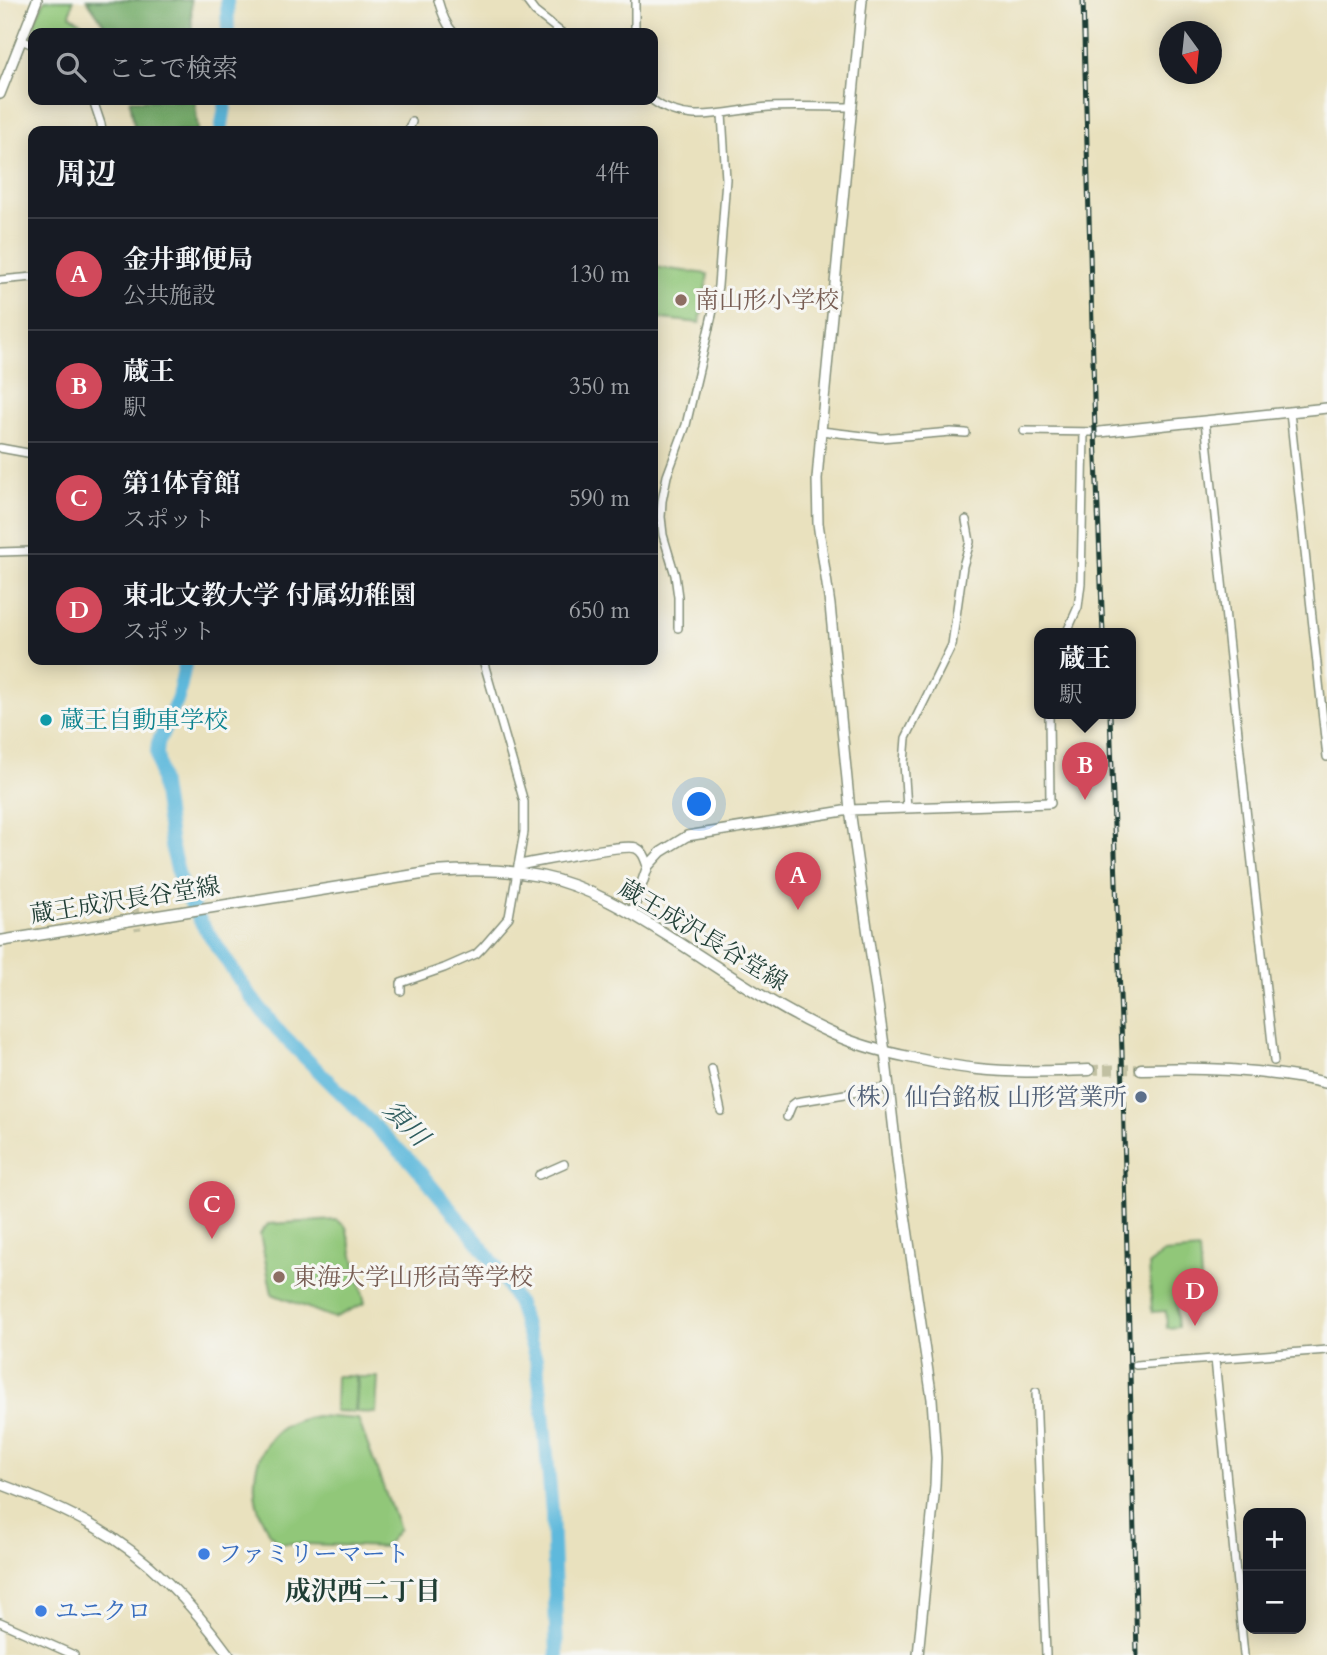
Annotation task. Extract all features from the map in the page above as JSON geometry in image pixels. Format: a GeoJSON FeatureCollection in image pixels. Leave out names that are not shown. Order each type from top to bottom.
{"type":"FeatureCollection","features":[{"type":"Feature","properties":{"kind":"main road","name":"蔵王成沢長谷堂線"},"geometry":{"type":"LineString","coordinates":[[0,941],[453,870],[518,869],[576,887],[632,912],[783,1009],[836,1035],[885,1052],[951,1066],[1005,1071],[1089,1070]]}},
{"type":"Feature","properties":{"kind":"main road"},"geometry":{"type":"LineString","coordinates":[[1141,1069],[1213,1068],[1327,1083]]}},
{"type":"Feature","properties":{"kind":"street"},"geometry":{"type":"LineString","coordinates":[[0,94],[37,0]]}},
{"type":"Feature","properties":{"kind":"street"},"geometry":{"type":"LineString","coordinates":[[439,0],[450,28]]}},
{"type":"Feature","properties":{"kind":"street"},"geometry":{"type":"LineString","coordinates":[[526,0],[553,28]]}},
{"type":"Feature","properties":{"kind":"street"},"geometry":{"type":"LineString","coordinates":[[635,0],[635,28]]}},
{"type":"Feature","properties":{"kind":"street"},"geometry":{"type":"LineString","coordinates":[[862,0],[817,478],[818,523],[833,626],[850,810],[932,1399],[935,1486],[918,1655]]}},
{"type":"Feature","properties":{"kind":"street"},"geometry":{"type":"LineString","coordinates":[[21,40],[28,43]]}},
{"type":"Feature","properties":{"kind":"street"},"geometry":{"type":"LineString","coordinates":[[95,105],[102,126]]}},
{"type":"Feature","properties":{"kind":"street"},"geometry":{"type":"LineString","coordinates":[[658,105],[700,116],[764,107],[851,107]]}},
{"type":"Feature","properties":{"kind":"street"},"geometry":{"type":"LineString","coordinates":[[678,628],[678,597],[675,575],[663,534],[662,501],[667,476],[686,425],[718,286],[726,179],[722,114]]}},
{"type":"Feature","properties":{"kind":"street"},"geometry":{"type":"LineString","coordinates":[[410,126],[412,122]]}},
{"type":"Feature","properties":{"kind":"street"},"geometry":{"type":"LineString","coordinates":[[0,280],[28,277]]}},
{"type":"Feature","properties":{"kind":"street"},"geometry":{"type":"LineString","coordinates":[[1024,431],[1100,432],[1327,408]]}},
{"type":"Feature","properties":{"kind":"street"},"geometry":{"type":"LineString","coordinates":[[1290,412],[1327,757]]}},
{"type":"Feature","properties":{"kind":"street"},"geometry":{"type":"LineString","coordinates":[[1205,421],[1274,1060]]}},
{"type":"Feature","properties":{"kind":"street"},"geometry":{"type":"LineString","coordinates":[[821,431],[881,438],[967,433]]}},
{"type":"Feature","properties":{"kind":"street"},"geometry":{"type":"LineString","coordinates":[[1069,628],[1079,607],[1081,583],[1084,433]]}},
{"type":"Feature","properties":{"kind":"street"},"geometry":{"type":"LineString","coordinates":[[0,448],[28,453]]}},
{"type":"Feature","properties":{"kind":"street"},"geometry":{"type":"LineString","coordinates":[[908,808],[904,763],[906,738],[952,645],[963,566],[970,542],[966,520]]}},
{"type":"Feature","properties":{"kind":"street"},"geometry":{"type":"LineString","coordinates":[[0,552],[28,551]]}},
{"type":"Feature","properties":{"kind":"street"},"geometry":{"type":"LineString","coordinates":[[401,991],[401,983],[476,954],[509,917],[524,832],[524,802],[484,665]]}},
{"type":"Feature","properties":{"kind":"street"},"geometry":{"type":"LineString","coordinates":[[632,912],[648,866],[661,852],[687,836],[850,810],[1050,803],[1049,719]]}},
{"type":"Feature","properties":{"kind":"street"},"geometry":{"type":"LineString","coordinates":[[518,869],[596,851],[631,847],[639,849],[645,855],[648,866]]}},
{"type":"Feature","properties":{"kind":"street"},"geometry":{"type":"LineString","coordinates":[[712,1069],[721,1111]]}},
{"type":"Feature","properties":{"kind":"street"},"geometry":{"type":"LineString","coordinates":[[787,1117],[796,1102],[888,1087]]}},
{"type":"Feature","properties":{"kind":"street"},"geometry":{"type":"LineString","coordinates":[[539,1175],[565,1164]]}},
{"type":"Feature","properties":{"kind":"street"},"geometry":{"type":"LineString","coordinates":[[1136,1365],[1327,1350]]}},
{"type":"Feature","properties":{"kind":"street"},"geometry":{"type":"LineString","coordinates":[[1215,1359],[1244,1655]]}},
{"type":"Feature","properties":{"kind":"street"},"geometry":{"type":"LineString","coordinates":[[1036,1392],[1046,1655]]}},
{"type":"Feature","properties":{"kind":"street"},"geometry":{"type":"LineString","coordinates":[[0,1484],[51,1504],[94,1526],[124,1546],[162,1576],[206,1624],[229,1655]]}},
{"type":"Feature","properties":{"kind":"street"},"geometry":{"type":"LineString","coordinates":[[0,1622],[74,1655]]}},
{"type":"Feature","properties":{"kind":"street"},"geometry":{"type":"LineString","coordinates":[[51,1655],[55,1646]]}},
{"type":"Feature","properties":{"kind":"green space"},"geometry":{"type":"Polygon","coordinates":[[[45,0],[73,0],[70,15],[89,28],[37,28],[34,22],[45,0]]]}},
{"type":"Feature","properties":{"kind":"green space"},"geometry":{"type":"Polygon","coordinates":[[[87,0],[191,0],[192,28],[107,28],[87,0]]]}},
{"type":"Feature","properties":{"kind":"green space"},"geometry":{"type":"Polygon","coordinates":[[[131,105],[195,105],[198,126],[134,126],[131,105]]]}},
{"type":"Feature","properties":{"kind":"green space"},"geometry":{"type":"Polygon","coordinates":[[[658,268],[708,274],[700,323],[658,319],[658,268]]]}},
{"type":"Feature","properties":{"kind":"green space"},"geometry":{"type":"Polygon","coordinates":[[[337,1220],[346,1227],[365,1303],[334,1318],[272,1294],[260,1234],[268,1224],[337,1220]]]}},
{"type":"Feature","properties":{"kind":"green space"},"geometry":{"type":"Polygon","coordinates":[[[1199,1250],[1202,1294],[1176,1295],[1178,1327],[1167,1328],[1166,1311],[1152,1312],[1149,1264],[1164,1253],[1199,1250]]]}},
{"type":"Feature","properties":{"kind":"green space"},"geometry":{"type":"Polygon","coordinates":[[[336,1376],[356,1376],[355,1412],[335,1411],[336,1376]]]}},
{"type":"Feature","properties":{"kind":"green space"},"geometry":{"type":"Polygon","coordinates":[[[358,1377],[378,1377],[376,1413],[356,1412],[358,1377]]]}},
{"type":"Feature","properties":{"kind":"green space"},"geometry":{"type":"Polygon","coordinates":[[[316,1416],[358,1419],[399,1529],[384,1547],[278,1543],[262,1518],[255,1488],[259,1459],[266,1445],[284,1427],[316,1416]]]}},
{"type":"Feature","properties":{"kind":"waterway","name":"須川"},"geometry":{"type":"LineString","coordinates":[[227,0],[228,28]]}},
{"type":"Feature","properties":{"kind":"waterway","name":"須川"},"geometry":{"type":"LineString","coordinates":[[222,126],[225,105]]}},
{"type":"Feature","properties":{"kind":"waterway","name":"須川"},"geometry":{"type":"LineString","coordinates":[[185,665],[178,698],[158,743],[157,753],[171,845],[182,888],[202,924],[251,997],[282,1035],[413,1164],[477,1241],[498,1269],[518,1304],[536,1359],[542,1401],[552,1512],[557,1655]]}},
{"type":"Feature","properties":{"kind":"tunnel"},"geometry":{"type":"LineString","coordinates":[[135,907],[138,930]]}},
{"type":"Feature","properties":{"kind":"tunnel"},"geometry":{"type":"LineString","coordinates":[[1089,1070],[1141,1069]]}},
{"type":"Feature","properties":{"kind":"railway"},"geometry":{"type":"LineString","coordinates":[[1083,0],[1103,628]]}},
{"type":"Feature","properties":{"kind":"railway"},"geometry":{"type":"LineString","coordinates":[[1110,719],[1122,1051],[1137,1655]]}},
{"type":"Feature","properties":{"kind":"place","name":"南山形小学校"},"geometry":{"type":"Point","coordinates":[681,300]}},
{"type":"Feature","properties":{"kind":"place","name":"蔵王自動車学校"},"geometry":{"type":"Point","coordinates":[46,720]}},
{"type":"Feature","properties":{"kind":"place","name":"蔵王"},"geometry":{"type":"Point","coordinates":[1085,800]}},
{"type":"Feature","properties":{"kind":"place","name":"金井郵便局"},"geometry":{"type":"Point","coordinates":[798,910]}},
{"type":"Feature","properties":{"kind":"place","name":"（株）仙台銘板 山形営業所"},"geometry":{"type":"Point","coordinates":[1141,1097]}},
{"type":"Feature","properties":{"kind":"place","name":"第1体育館"},"geometry":{"type":"Point","coordinates":[212,1239]}},
{"type":"Feature","properties":{"kind":"place","name":"東海大学山形高等学校"},"geometry":{"type":"Point","coordinates":[279,1277]}},
{"type":"Feature","properties":{"kind":"place","name":"東北文教大学 付属幼稚園"},"geometry":{"type":"Point","coordinates":[1195,1326]}},
{"type":"Feature","properties":{"kind":"place","name":"ファミリーマート"},"geometry":{"type":"Point","coordinates":[204,1554]}},
{"type":"Feature","properties":{"kind":"place","name":"ユニクロ"},"geometry":{"type":"Point","coordinates":[41,1611]}},
{"type":"Feature","properties":{"kind":"district","name":"成沢西二丁目"},"geometry":{"type":"Point","coordinates":[363,1591]}}]}
